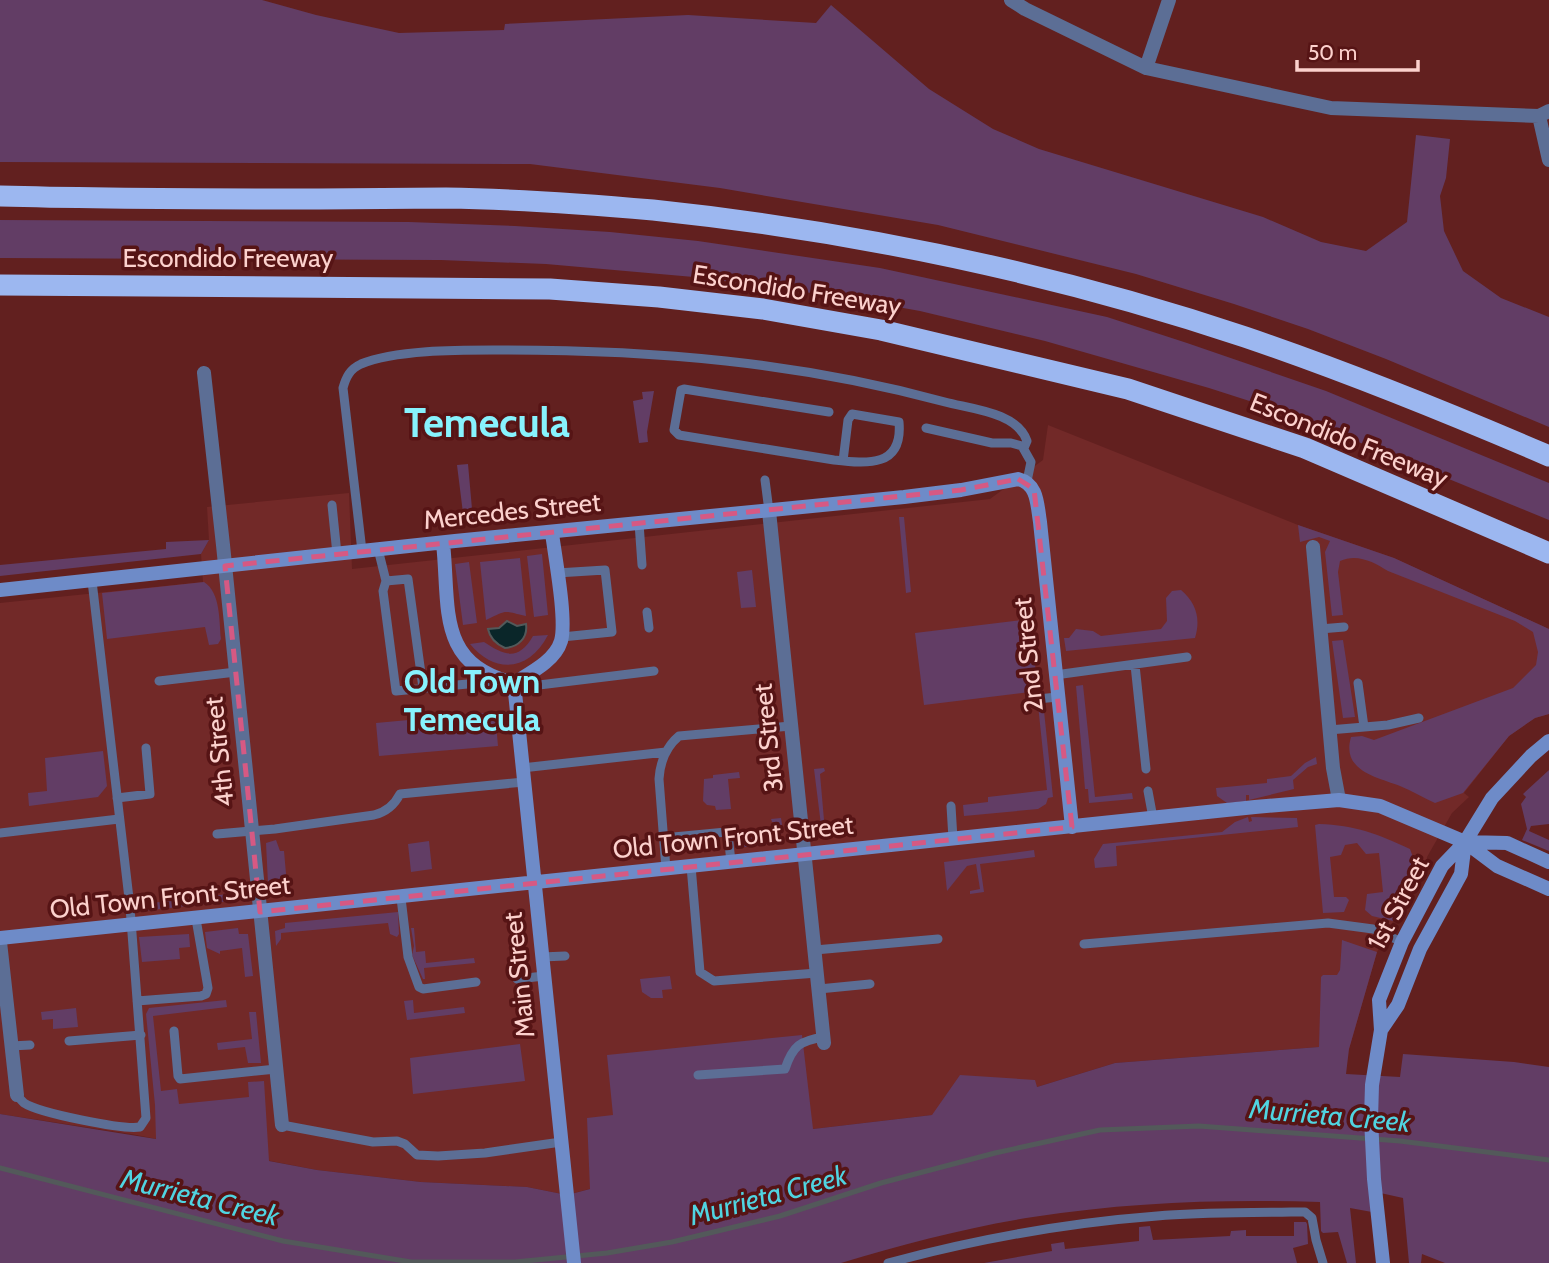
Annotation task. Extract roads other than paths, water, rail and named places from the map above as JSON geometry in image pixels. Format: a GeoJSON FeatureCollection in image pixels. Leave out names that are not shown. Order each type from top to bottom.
{"type":"FeatureCollection","features":[{"type":"Feature","properties":{"kind":"highway"},"geometry":{"type":"LineString","coordinates":[[0,196],[448,198],[540,202],[654,211],[833,235],[1029,276],[1242,336],[1344,372],[1549,456]]}},
{"type":"Feature","properties":{"kind":"highway","name":"Escondido Freeway"},"geometry":{"type":"LineString","coordinates":[[0,285],[550,289],[763,309],[881,330],[1128,389],[1305,448],[1549,553]]}},
{"type":"Feature","properties":{"kind":"street"},"geometry":{"type":"LineString","coordinates":[[1012,0],[1025,9],[1146,68],[1331,108],[1544,113],[1549,160]]}},
{"type":"Feature","properties":{"kind":"street"},"geometry":{"type":"LineString","coordinates":[[1146,68],[1169,0]]}},
{"type":"Feature","properties":{"kind":"street","name":"4th Street"},"geometry":{"type":"LineString","coordinates":[[204,373],[282,1125]]}},
{"type":"Feature","properties":{"kind":"street","name":"Mercedes Street"},"geometry":{"type":"LineString","coordinates":[[0,590],[769,511],[961,490],[1009,480],[1027,481]]}},
{"type":"Feature","properties":{"kind":"street","name":"2nd Street"},"geometry":{"type":"LineString","coordinates":[[1027,481],[1034,489],[1040,522],[1072,827]]}},
{"type":"Feature","properties":{"kind":"street","name":"3rd Street"},"geometry":{"type":"LineString","coordinates":[[769,511],[824,1040]]}},
{"type":"Feature","properties":{"kind":"street"},"geometry":{"type":"LineString","coordinates":[[443,543],[452,631],[458,648],[467,661],[480,671],[511,685],[535,671],[561,643],[562,619],[552,533]]}},
{"type":"Feature","properties":{"kind":"street"},"geometry":{"type":"LineString","coordinates":[[1313,547],[1329,730],[1339,800]]}},
{"type":"Feature","properties":{"kind":"street","name":"Main Street"},"geometry":{"type":"LineString","coordinates":[[511,685],[523,775],[574,1263]]}},
{"type":"Feature","properties":{"kind":"street"},"geometry":{"type":"LineString","coordinates":[[1465,842],[1492,798],[1531,756],[1549,741]]}},
{"type":"Feature","properties":{"kind":"street","name":"Old Town Front Street"},"geometry":{"type":"LineString","coordinates":[[0,940],[1339,800],[1380,806],[1465,842],[1497,866],[1549,889]]}},
{"type":"Feature","properties":{"kind":"street","name":"Old Town Front Street"},"geometry":{"type":"LineString","coordinates":[[1465,842],[1507,844],[1549,862]]}},
{"type":"Feature","properties":{"kind":"street","name":"1st Street"},"geometry":{"type":"LineString","coordinates":[[1383,1263],[1371,1119],[1372,1086],[1381,1030],[1379,1000],[1402,942],[1442,866],[1465,842]]}},
{"type":"Feature","properties":{"kind":"street","name":"1st Street"},"geometry":{"type":"LineString","coordinates":[[1381,1030],[1398,1005],[1420,949],[1461,874],[1465,842]]}},
{"type":"Feature","properties":{"kind":"street"},"geometry":{"type":"LineString","coordinates":[[0,940],[17,1095]]}},
{"type":"Feature","properties":{"kind":"lane"},"geometry":{"type":"LineString","coordinates":[[362,551],[343,388],[349,373],[361,364],[402,355],[469,350],[610,351],[693,356],[757,364],[911,393],[1003,418],[1018,426],[1024,433],[1027,441],[1024,448]]}},
{"type":"Feature","properties":{"kind":"lane"},"geometry":{"type":"LineString","coordinates":[[828,412],[684,389],[681,390],[674,430],[678,435],[843,461],[859,462],[887,457],[897,448],[900,438],[899,422],[852,414],[848,420],[843,461]]}},
{"type":"Feature","properties":{"kind":"lane"},"geometry":{"type":"LineString","coordinates":[[926,428],[992,443],[1011,443],[1024,448],[1031,462],[1027,481]]}},
{"type":"Feature","properties":{"kind":"lane"},"geometry":{"type":"LineString","coordinates":[[765,480],[769,511]]}},
{"type":"Feature","properties":{"kind":"lane"},"geometry":{"type":"LineString","coordinates":[[332,505],[337,554]]}},
{"type":"Feature","properties":{"kind":"lane"},"geometry":{"type":"LineString","coordinates":[[639,523],[642,565]]}},
{"type":"Feature","properties":{"kind":"lane"},"geometry":{"type":"LineString","coordinates":[[379,549],[386,581],[383,591],[396,691],[552,683],[654,671]]}},
{"type":"Feature","properties":{"kind":"lane"},"geometry":{"type":"LineString","coordinates":[[557,573],[605,570],[612,632],[562,637]]}},
{"type":"Feature","properties":{"kind":"lane"},"geometry":{"type":"LineString","coordinates":[[386,581],[408,579],[423,688]]}},
{"type":"Feature","properties":{"kind":"lane"},"geometry":{"type":"LineString","coordinates":[[17,1095],[24,1103],[38,1108],[125,1129],[140,1127],[146,1118],[131,925],[92,581]]}},
{"type":"Feature","properties":{"kind":"lane"},"geometry":{"type":"LineString","coordinates":[[647,612],[649,628]]}},
{"type":"Feature","properties":{"kind":"lane"},"geometry":{"type":"LineString","coordinates":[[1320,629],[1345,627]]}},
{"type":"Feature","properties":{"kind":"lane"},"geometry":{"type":"LineString","coordinates":[[1055,675],[1187,657]]}},
{"type":"Feature","properties":{"kind":"lane"},"geometry":{"type":"LineString","coordinates":[[1135,665],[1146,769]]}},
{"type":"Feature","properties":{"kind":"lane"},"geometry":{"type":"LineString","coordinates":[[159,681],[236,672]]}},
{"type":"Feature","properties":{"kind":"lane"},"geometry":{"type":"LineString","coordinates":[[1358,684],[1364,727]]}},
{"type":"Feature","properties":{"kind":"lane"},"geometry":{"type":"LineString","coordinates":[[1038,699],[1058,696]]}},
{"type":"Feature","properties":{"kind":"lane"},"geometry":{"type":"LineString","coordinates":[[1329,730],[1388,726],[1419,718]]}},
{"type":"Feature","properties":{"kind":"lane"},"geometry":{"type":"LineString","coordinates":[[666,869],[660,767],[666,752],[680,736],[792,726]]}},
{"type":"Feature","properties":{"kind":"lane"},"geometry":{"type":"LineString","coordinates":[[117,798],[150,794],[146,748]]}},
{"type":"Feature","properties":{"kind":"lane"},"geometry":{"type":"LineString","coordinates":[[216,834],[373,816],[384,813],[397,801],[400,794],[666,752]]}},
{"type":"Feature","properties":{"kind":"lane"},"geometry":{"type":"LineString","coordinates":[[1148,791],[1153,818]]}},
{"type":"Feature","properties":{"kind":"lane"},"geometry":{"type":"LineString","coordinates":[[951,806],[953,839]]}},
{"type":"Feature","properties":{"kind":"lane"},"geometry":{"type":"LineString","coordinates":[[0,833],[119,820]]}},
{"type":"Feature","properties":{"kind":"lane"},"geometry":{"type":"LineString","coordinates":[[663,838],[726,832],[731,862]]}},
{"type":"Feature","properties":{"kind":"lane"},"geometry":{"type":"LineString","coordinates":[[691,866],[700,972],[714,981],[817,973]]}},
{"type":"Feature","properties":{"kind":"lane"},"geometry":{"type":"LineString","coordinates":[[401,898],[408,957],[419,987],[423,989],[476,982]]}},
{"type":"Feature","properties":{"kind":"lane"},"geometry":{"type":"LineString","coordinates":[[137,1001],[201,996],[206,993],[208,988],[196,919]]}},
{"type":"Feature","properties":{"kind":"lane"},"geometry":{"type":"LineString","coordinates":[[1083,944],[1328,923],[1373,929],[1402,942]]}},
{"type":"Feature","properties":{"kind":"lane"},"geometry":{"type":"LineString","coordinates":[[815,950],[938,939]]}},
{"type":"Feature","properties":{"kind":"lane"},"geometry":{"type":"LineString","coordinates":[[542,957],[565,956]]}},
{"type":"Feature","properties":{"kind":"lane"},"geometry":{"type":"LineString","coordinates":[[517,979],[544,976]]}},
{"type":"Feature","properties":{"kind":"lane"},"geometry":{"type":"LineString","coordinates":[[819,989],[870,984]]}},
{"type":"Feature","properties":{"kind":"lane"},"geometry":{"type":"LineString","coordinates":[[174,1031],[180,1079],[276,1069]]}},
{"type":"Feature","properties":{"kind":"lane"},"geometry":{"type":"LineString","coordinates":[[69,1041],[141,1035]]}},
{"type":"Feature","properties":{"kind":"lane"},"geometry":{"type":"LineString","coordinates":[[698,1075],[785,1069],[789,1055],[800,1043],[824,1040]]}},
{"type":"Feature","properties":{"kind":"lane"},"geometry":{"type":"LineString","coordinates":[[11,1046],[30,1045]]}},
{"type":"Feature","properties":{"kind":"lane"},"geometry":{"type":"LineString","coordinates":[[282,1125],[373,1142],[397,1141],[418,1155],[485,1153],[561,1142]]}},
{"type":"Feature","properties":{"kind":"lane"},"geometry":{"type":"LineString","coordinates":[[888,1263],[957,1245],[1056,1226],[1155,1216],[1291,1212],[1305,1212],[1312,1218],[1315,1240],[1323,1263]]}},
{"type":"Feature","properties":{"kind":"water"},"geometry":{"type":"Polygon","coordinates":[[[507,621],[517,626],[526,624],[526,629],[521,641],[505,648],[494,641],[488,629],[499,628],[507,621]]]}},
{"type":"Feature","properties":{"kind":"waterway","name":"Murrieta Creek"},"geometry":{"type":"LineString","coordinates":[[0,1168],[283,1241],[411,1262],[515,1262],[607,1253],[672,1242],[780,1216],[881,1183],[995,1153],[1100,1130],[1199,1126],[1400,1141],[1549,1160]]}},
{"type":"Feature","properties":{"kind":"district","name":"Temecula"},"geometry":{"type":"Point","coordinates":[487,422]}},
{"type":"Feature","properties":{"kind":"district","name":"Old Town Temecula"},"geometry":{"type":"Point","coordinates":[472,700]}}]}
